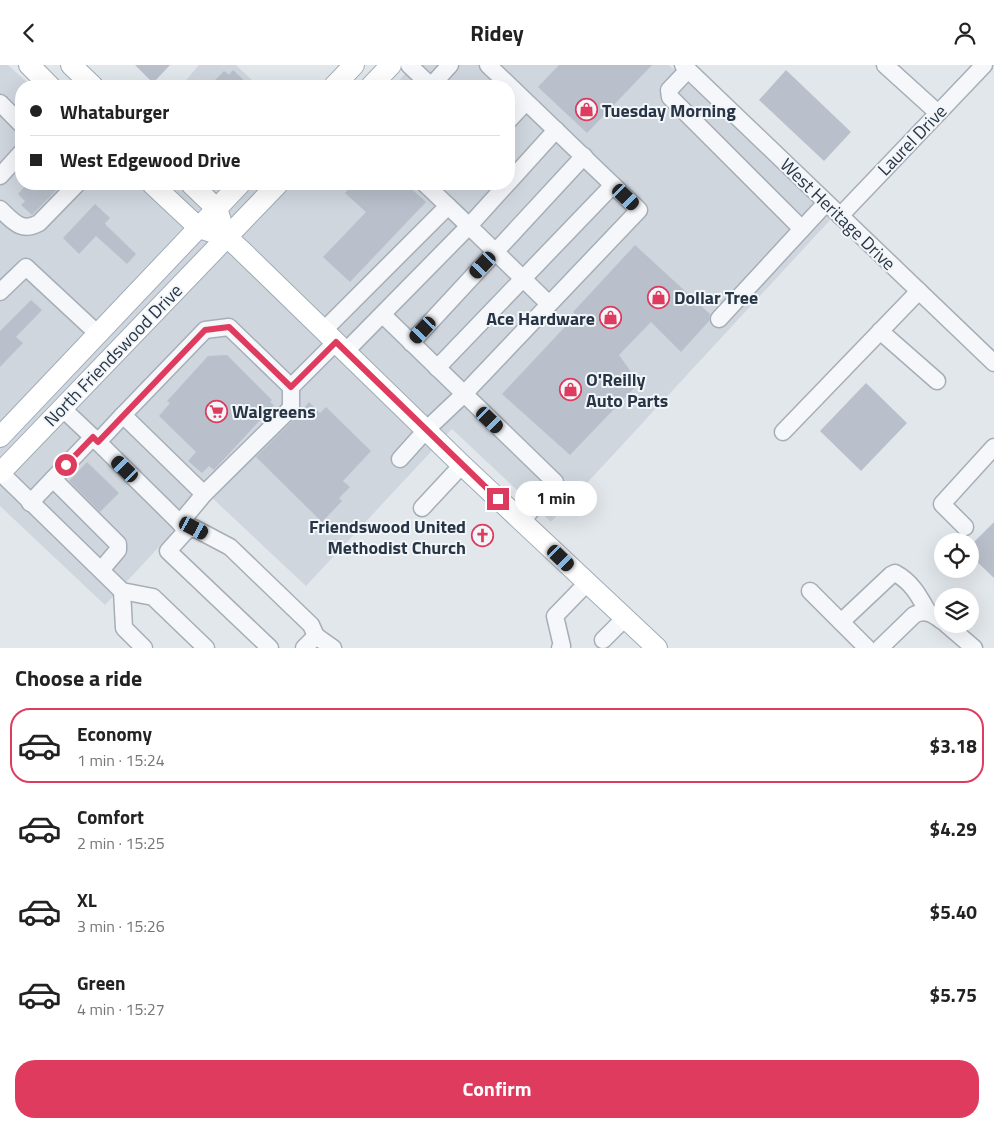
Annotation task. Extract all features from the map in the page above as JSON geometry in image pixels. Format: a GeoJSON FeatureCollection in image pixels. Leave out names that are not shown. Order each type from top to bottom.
{"type":"FeatureCollection","features":[{"type":"Feature","properties":{"kind":"main road"},"geometry":{"type":"LineString","coordinates":[[29,65],[44,80]]}},
{"type":"Feature","properties":{"kind":"main road"},"geometry":{"type":"LineString","coordinates":[[71,65],[87,80]]}},
{"type":"Feature","properties":{"kind":"main road"},"geometry":{"type":"LineString","coordinates":[[340,80],[354,65]]}},
{"type":"Feature","properties":{"kind":"main road"},"geometry":{"type":"LineString","coordinates":[[377,80],[391,65]]}},
{"type":"Feature","properties":{"kind":"main road"},"geometry":{"type":"LineString","coordinates":[[158,190],[198,228],[227,237]]}},
{"type":"Feature","properties":{"kind":"main road"},"geometry":{"type":"LineString","coordinates":[[197,190],[217,209],[227,237],[462,465],[656,648]]}},
{"type":"Feature","properties":{"kind":"main road","name":"North Friendswood Drive"},"geometry":{"type":"LineString","coordinates":[[0,437],[234,190]]}},
{"type":"Feature","properties":{"kind":"main road","name":"North Friendswood Drive"},"geometry":{"type":"LineString","coordinates":[[0,472],[272,190]]}},
{"type":"Feature","properties":{"kind":"street"},"geometry":{"type":"LineString","coordinates":[[409,65],[425,80]]}},
{"type":"Feature","properties":{"kind":"street"},"geometry":{"type":"LineString","coordinates":[[436,80],[450,65]]}},
{"type":"Feature","properties":{"kind":"street"},"geometry":{"type":"LineString","coordinates":[[885,65],[938,113]]}},
{"type":"Feature","properties":{"kind":"street","name":"Laurel Drive"},"geometry":{"type":"LineString","coordinates":[[840,216],[984,65]]}},
{"type":"Feature","properties":{"kind":"street"},"geometry":{"type":"LineString","coordinates":[[685,67],[669,90],[670,97],[802,229]]}},
{"type":"Feature","properties":{"kind":"street","name":"West Heritage Drive"},"geometry":{"type":"LineString","coordinates":[[685,67],[994,363]]}},
{"type":"Feature","properties":{"kind":"street"},"geometry":{"type":"LineString","coordinates":[[400,459],[639,210],[556,130],[515,94]]}},
{"type":"Feature","properties":{"kind":"street"},"geometry":{"type":"LineString","coordinates":[[515,114],[526,102]]}},
{"type":"Feature","properties":{"kind":"street"},"geometry":{"type":"LineString","coordinates":[[0,103],[15,118]]}},
{"type":"Feature","properties":{"kind":"street"},"geometry":{"type":"LineString","coordinates":[[515,175],[556,130]]}},
{"type":"Feature","properties":{"kind":"street"},"geometry":{"type":"LineString","coordinates":[[411,343],[584,157]]}},
{"type":"Feature","properties":{"kind":"street"},"geometry":{"type":"LineString","coordinates":[[0,176],[15,160]]}},
{"type":"Feature","properties":{"kind":"street"},"geometry":{"type":"LineString","coordinates":[[436,368],[613,185]]}},
{"type":"Feature","properties":{"kind":"street"},"geometry":{"type":"LineString","coordinates":[[0,209],[16,223],[24,227],[32,227],[39,223],[71,190]]}},
{"type":"Feature","properties":{"kind":"street"},"geometry":{"type":"LineString","coordinates":[[335,341],[383,315],[502,190]]}},
{"type":"Feature","properties":{"kind":"street"},"geometry":{"type":"LineString","coordinates":[[270,648],[168,551],[204,494],[291,409],[291,387],[335,341],[439,192],[469,226],[549,304]]}},
{"type":"Feature","properties":{"kind":"street"},"geometry":{"type":"LineString","coordinates":[[719,319],[826,203]]}},
{"type":"Feature","properties":{"kind":"street"},"geometry":{"type":"LineString","coordinates":[[0,293],[26,267],[98,335]]}},
{"type":"Feature","properties":{"kind":"street"},"geometry":{"type":"LineString","coordinates":[[783,431],[919,291]]}},
{"type":"Feature","properties":{"kind":"street"},"geometry":{"type":"LineString","coordinates":[[383,315],[463,395],[556,482],[522,521]]}},
{"type":"Feature","properties":{"kind":"street"},"geometry":{"type":"LineString","coordinates":[[30,503],[95,439],[123,415],[205,330],[229,327],[291,387]]}},
{"type":"Feature","properties":{"kind":"street"},"geometry":{"type":"LineString","coordinates":[[880,331],[937,381]]}},
{"type":"Feature","properties":{"kind":"street"},"geometry":{"type":"LineString","coordinates":[[62,408],[183,527],[194,528],[230,547],[310,625],[316,636],[333,648]]}},
{"type":"Feature","properties":{"kind":"street"},"geometry":{"type":"LineString","coordinates":[[123,415],[204,494]]}},
{"type":"Feature","properties":{"kind":"street"},"geometry":{"type":"LineString","coordinates":[[965,527],[942,504],[994,447]]}},
{"type":"Feature","properties":{"kind":"street"},"geometry":{"type":"LineString","coordinates":[[422,508],[462,465]]}},
{"type":"Feature","properties":{"kind":"street"},"geometry":{"type":"LineString","coordinates":[[0,472],[122,591],[153,597],[206,648]]}},
{"type":"Feature","properties":{"kind":"street"},"geometry":{"type":"LineString","coordinates":[[53,479],[118,544],[118,550],[101,570]]}},
{"type":"Feature","properties":{"kind":"street"},"geometry":{"type":"LineString","coordinates":[[841,623],[891,575],[896,573],[904,577],[916,591],[928,612],[934,616]]}},
{"type":"Feature","properties":{"kind":"street"},"geometry":{"type":"LineString","coordinates":[[560,648],[562,646],[555,616],[586,583]]}},
{"type":"Feature","properties":{"kind":"street"},"geometry":{"type":"LineString","coordinates":[[122,591],[124,628],[144,648]]}},
{"type":"Feature","properties":{"kind":"street"},"geometry":{"type":"LineString","coordinates":[[810,591],[867,648]]}},
{"type":"Feature","properties":{"kind":"street"},"geometry":{"type":"LineString","coordinates":[[880,648],[914,615],[928,612]]}},
{"type":"Feature","properties":{"kind":"street"},"geometry":{"type":"LineString","coordinates":[[603,640],[625,618]]}},
{"type":"Feature","properties":{"kind":"street"},"geometry":{"type":"LineString","coordinates":[[956,633],[974,648]]}},
{"type":"Feature","properties":{"kind":"street"},"geometry":{"type":"LineString","coordinates":[[304,648],[316,636]]}},
{"type":"Feature","properties":{"kind":"shaded area"},"geometry":{"type":"Polygon","coordinates":[[[0,65],[8,65],[24,80],[15,80],[15,190],[515,190],[515,80],[399,80],[413,65],[669,65],[832,218],[551,522],[452,429],[306,586],[208,494],[105,605],[0,506],[0,65]]]}},
{"type":"Feature","properties":{"kind":"shaded area"},"geometry":{"type":"Polygon","coordinates":[[[199,65],[236,65],[252,80],[186,80],[199,65]]]}},
{"type":"Feature","properties":{"kind":"building"},"geometry":{"type":"Polygon","coordinates":[[[135,65],[170,65],[156,80],[150,80],[135,65]]]}},
{"type":"Feature","properties":{"kind":"building","name":"Tuesday Morning"},"geometry":{"type":"Polygon","coordinates":[[[559,65],[652,65],[587,133],[538,87],[559,65]]]}},
{"type":"Feature","properties":{"kind":"building"},"geometry":{"type":"Polygon","coordinates":[[[233,70],[244,80],[215,80],[224,71],[229,75],[233,70]]]}},
{"type":"Feature","properties":{"kind":"building"},"geometry":{"type":"Polygon","coordinates":[[[786,70],[851,132],[824,161],[759,100],[786,70]]]}},
{"type":"Feature","properties":{"kind":"building"},"geometry":{"type":"Polygon","coordinates":[[[22,190],[56,190],[32,215],[21,205],[25,201],[18,194],[22,190]]]}},
{"type":"Feature","properties":{"kind":"building"},"geometry":{"type":"Polygon","coordinates":[[[348,190],[413,190],[426,202],[350,282],[323,257],[366,212],[345,193],[348,190]]]}},
{"type":"Feature","properties":{"kind":"building"},"geometry":{"type":"Polygon","coordinates":[[[95,204],[110,218],[105,223],[106,225],[136,254],[127,264],[96,236],[79,254],[63,238],[95,204]]]}},
{"type":"Feature","properties":{"kind":"building"},"geometry":{"type":"Polygon","coordinates":[[[635,245],[710,314],[709,321],[681,352],[651,322],[619,355],[639,383],[570,455],[502,394],[576,315],[573,312],[635,245]]]}},
{"type":"Feature","properties":{"kind":"building"},"geometry":{"type":"Polygon","coordinates":[[[31,300],[42,310],[16,337],[23,343],[0,367],[0,331],[31,300]]]}},
{"type":"Feature","properties":{"kind":"building","name":"Walgreens"},"geometry":{"type":"Polygon","coordinates":[[[227,355],[272,400],[270,402],[274,405],[214,470],[209,466],[202,473],[188,461],[196,452],[159,416],[170,403],[167,401],[208,356],[227,355]]]}},
{"type":"Feature","properties":{"kind":"building"},"geometry":{"type":"Polygon","coordinates":[[[866,383],[907,423],[861,471],[820,431],[866,383]]]}},
{"type":"Feature","properties":{"kind":"building"},"geometry":{"type":"Polygon","coordinates":[[[309,402],[320,413],[326,407],[371,451],[343,481],[350,487],[339,498],[342,501],[322,522],[256,457],[309,402]]]}},
{"type":"Feature","properties":{"kind":"building"},"geometry":{"type":"Polygon","coordinates":[[[87,462],[119,493],[100,512],[69,481],[87,462]]]}},
{"type":"Feature","properties":{"kind":"building"},"geometry":{"type":"Polygon","coordinates":[[[994,522],[994,578],[979,564],[979,537],[994,522]]]}},
{"type":"Feature","properties":{"kind":"place","name":"Tuesday Morning"},"geometry":{"type":"Point","coordinates":[586,110]}},
{"type":"Feature","properties":{"kind":"place","name":"Dollar Tree"},"geometry":{"type":"Point","coordinates":[658,297]}},
{"type":"Feature","properties":{"kind":"place","name":"Ace Hardware"},"geometry":{"type":"Point","coordinates":[611,318]}},
{"type":"Feature","properties":{"kind":"place","name":"O'Reilly Auto Parts"},"geometry":{"type":"Point","coordinates":[570,389]}},
{"type":"Feature","properties":{"kind":"place","name":"Walgreens"},"geometry":{"type":"Point","coordinates":[216,411]}},
{"type":"Feature","properties":{"kind":"place","name":"Friendswood United Methodist Church"},"geometry":{"type":"Point","coordinates":[482,536]}},
{"type":"Feature","properties":{"kind":"route"},"geometry":{"type":"LineString","coordinates":[[66,465],[93,437],[98,442],[205,330],[229,327],[291,387],[336,342],[498,499]]}}]}
